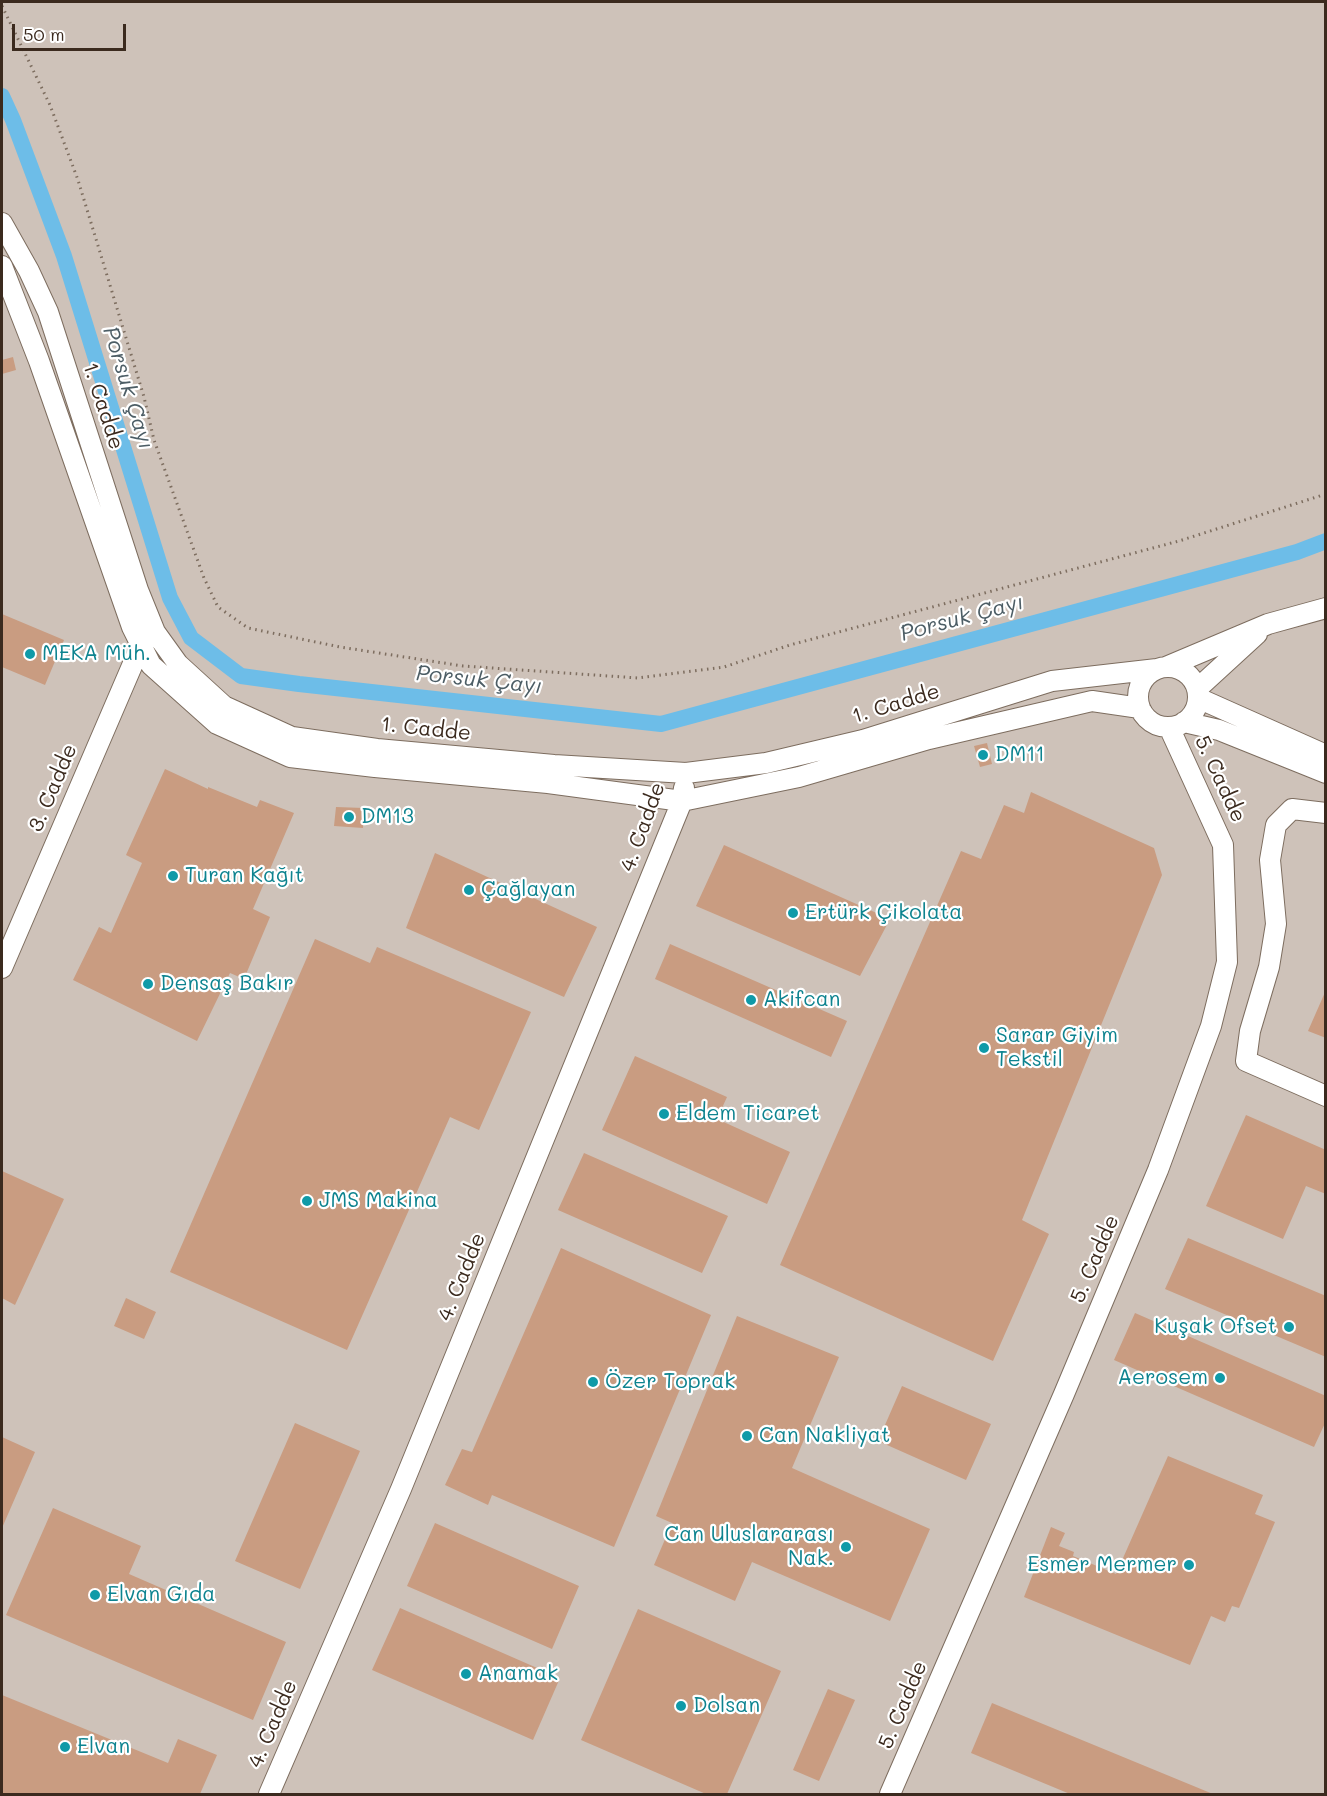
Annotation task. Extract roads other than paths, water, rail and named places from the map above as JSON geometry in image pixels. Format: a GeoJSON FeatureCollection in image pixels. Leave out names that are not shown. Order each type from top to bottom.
{"type":"FeatureCollection","features":[{"type":"Feature","properties":{"kind":"street","name":"1. Cadde"},"geometry":{"type":"LineString","coordinates":[[2,223],[29,271],[48,312],[138,590],[151,665],[218,724],[290,757],[549,783],[682,801],[799,777],[929,739],[1092,701],[1140,708]]}},
{"type":"Feature","properties":{"kind":"street","name":"1. Cadde"},"geometry":{"type":"LineString","coordinates":[[2,266],[39,361],[132,627],[178,664],[224,706],[292,737],[377,749],[542,764],[686,773],[766,763],[863,740],[1052,681],[1162,668]]}},
{"type":"Feature","properties":{"kind":"street"},"geometry":{"type":"LineString","coordinates":[[1326,608],[1268,624],[1162,668],[1143,681],[1138,699],[1140,708],[1152,722],[1160,726],[1177,725],[1219,730],[1326,773]]}},
{"type":"Feature","properties":{"kind":"street"},"geometry":{"type":"LineString","coordinates":[[1177,725],[1192,716],[1198,694],[1268,624]]}},
{"type":"Feature","properties":{"kind":"street","name":"3. Cadde"},"geometry":{"type":"LineString","coordinates":[[2,968],[148,639]]}},
{"type":"Feature","properties":{"kind":"street"},"geometry":{"type":"LineString","coordinates":[[1162,668],[1176,668],[1186,673],[1193,680],[1198,694],[1326,755]]}},
{"type":"Feature","properties":{"kind":"street","name":"5. Cadde"},"geometry":{"type":"LineString","coordinates":[[890,1794],[1154,1181],[1211,1026],[1227,962],[1223,845],[1177,725]]}},
{"type":"Feature","properties":{"kind":"street","name":"4. Cadde"},"geometry":{"type":"LineString","coordinates":[[269,1794],[401,1490],[682,801],[686,773]]}},
{"type":"Feature","properties":{"kind":"street"},"geometry":{"type":"LineString","coordinates":[[1326,813],[1292,809],[1276,825],[1270,860],[1276,924],[1269,967],[1250,1031],[1246,1061],[1326,1096]]}},
{"type":"Feature","properties":{"kind":"waterway","name":"Porsuk Çayı"},"geometry":{"type":"LineString","coordinates":[[2,96],[64,256],[170,598],[191,638],[241,676],[661,724],[1297,552],[1326,541]]}},
{"type":"Feature","properties":{"kind":"place","name":"MEKA Müh."},"geometry":{"type":"Point","coordinates":[30,654]}},
{"type":"Feature","properties":{"kind":"place","name":"DM11"},"geometry":{"type":"Point","coordinates":[983,755]}},
{"type":"Feature","properties":{"kind":"place","name":"DM13"},"geometry":{"type":"Point","coordinates":[349,817]}},
{"type":"Feature","properties":{"kind":"place","name":"Turan Kağıt"},"geometry":{"type":"Point","coordinates":[173,876]}},
{"type":"Feature","properties":{"kind":"place","name":"Çağlayan"},"geometry":{"type":"Point","coordinates":[469,890]}},
{"type":"Feature","properties":{"kind":"place","name":"Ertürk Çikolata"},"geometry":{"type":"Point","coordinates":[793,913]}},
{"type":"Feature","properties":{"kind":"place","name":"Densaş Bakır"},"geometry":{"type":"Point","coordinates":[148,984]}},
{"type":"Feature","properties":{"kind":"place","name":"Akifcan"},"geometry":{"type":"Point","coordinates":[751,1000]}},
{"type":"Feature","properties":{"kind":"place","name":"Sarar Giyim Tekstil"},"geometry":{"type":"Point","coordinates":[984,1048]}},
{"type":"Feature","properties":{"kind":"place","name":"Eldem Ticaret"},"geometry":{"type":"Point","coordinates":[664,1114]}},
{"type":"Feature","properties":{"kind":"place","name":"JMS Makina"},"geometry":{"type":"Point","coordinates":[307,1201]}},
{"type":"Feature","properties":{"kind":"place","name":"Kuşak Ofset"},"geometry":{"type":"Point","coordinates":[1289,1327]}},
{"type":"Feature","properties":{"kind":"place","name":"Aerosem"},"geometry":{"type":"Point","coordinates":[1220,1378]}},
{"type":"Feature","properties":{"kind":"place","name":"Özer Toprak"},"geometry":{"type":"Point","coordinates":[593,1382]}},
{"type":"Feature","properties":{"kind":"place","name":"Can Nakliyat"},"geometry":{"type":"Point","coordinates":[747,1436]}},
{"type":"Feature","properties":{"kind":"place","name":"Can Uluslararası Nak."},"geometry":{"type":"Point","coordinates":[846,1547]}},
{"type":"Feature","properties":{"kind":"place","name":"Esmer Mermer"},"geometry":{"type":"Point","coordinates":[1189,1565]}},
{"type":"Feature","properties":{"kind":"place","name":"Elvan Gıda"},"geometry":{"type":"Point","coordinates":[95,1595]}},
{"type":"Feature","properties":{"kind":"place","name":"Anamak"},"geometry":{"type":"Point","coordinates":[466,1674]}},
{"type":"Feature","properties":{"kind":"place","name":"Dolsan"},"geometry":{"type":"Point","coordinates":[681,1706]}},
{"type":"Feature","properties":{"kind":"place","name":"Elvan"},"geometry":{"type":"Point","coordinates":[65,1747]}}]}
